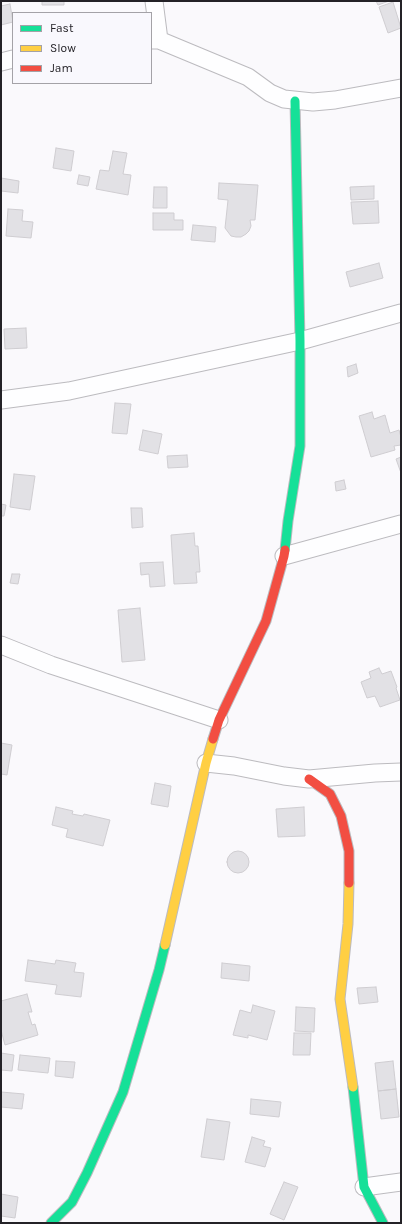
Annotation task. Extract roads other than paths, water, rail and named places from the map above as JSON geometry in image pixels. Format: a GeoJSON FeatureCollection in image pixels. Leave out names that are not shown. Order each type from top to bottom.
{"type":"FeatureCollection","features":[{"type":"Feature","properties":{"kind":"street"},"geometry":{"type":"LineString","coordinates":[[154,1],[155,40],[248,77],[270,93],[284,99],[313,102],[335,100],[401,88]]}},
{"type":"Feature","properties":{"kind":"street"},"geometry":{"type":"LineString","coordinates":[[1,62],[12,59]]}},
{"type":"Feature","properties":{"kind":"street"},"geometry":{"type":"LineString","coordinates":[[51,1223],[72,1202],[87,1173],[123,1092],[159,970],[206,763],[219,720],[266,621],[284,556],[300,446],[300,341],[295,101]]}},
{"type":"Feature","properties":{"kind":"street"},"geometry":{"type":"LineString","coordinates":[[1,400],[69,391],[300,341],[401,313]]}},
{"type":"Feature","properties":{"kind":"street"},"geometry":{"type":"LineString","coordinates":[[284,556],[401,524]]}},
{"type":"Feature","properties":{"kind":"street"},"geometry":{"type":"LineString","coordinates":[[1,645],[51,665],[219,720]]}},
{"type":"Feature","properties":{"kind":"street"},"geometry":{"type":"LineString","coordinates":[[206,763],[234,766],[284,776],[309,779],[401,772]]}},
{"type":"Feature","properties":{"kind":"street"},"geometry":{"type":"LineString","coordinates":[[309,779],[330,794],[341,816],[349,851],[348,924],[340,999],[354,1096],[364,1187],[383,1223]]}},
{"type":"Feature","properties":{"kind":"street"},"geometry":{"type":"LineString","coordinates":[[364,1187],[401,1182]]}}]}
